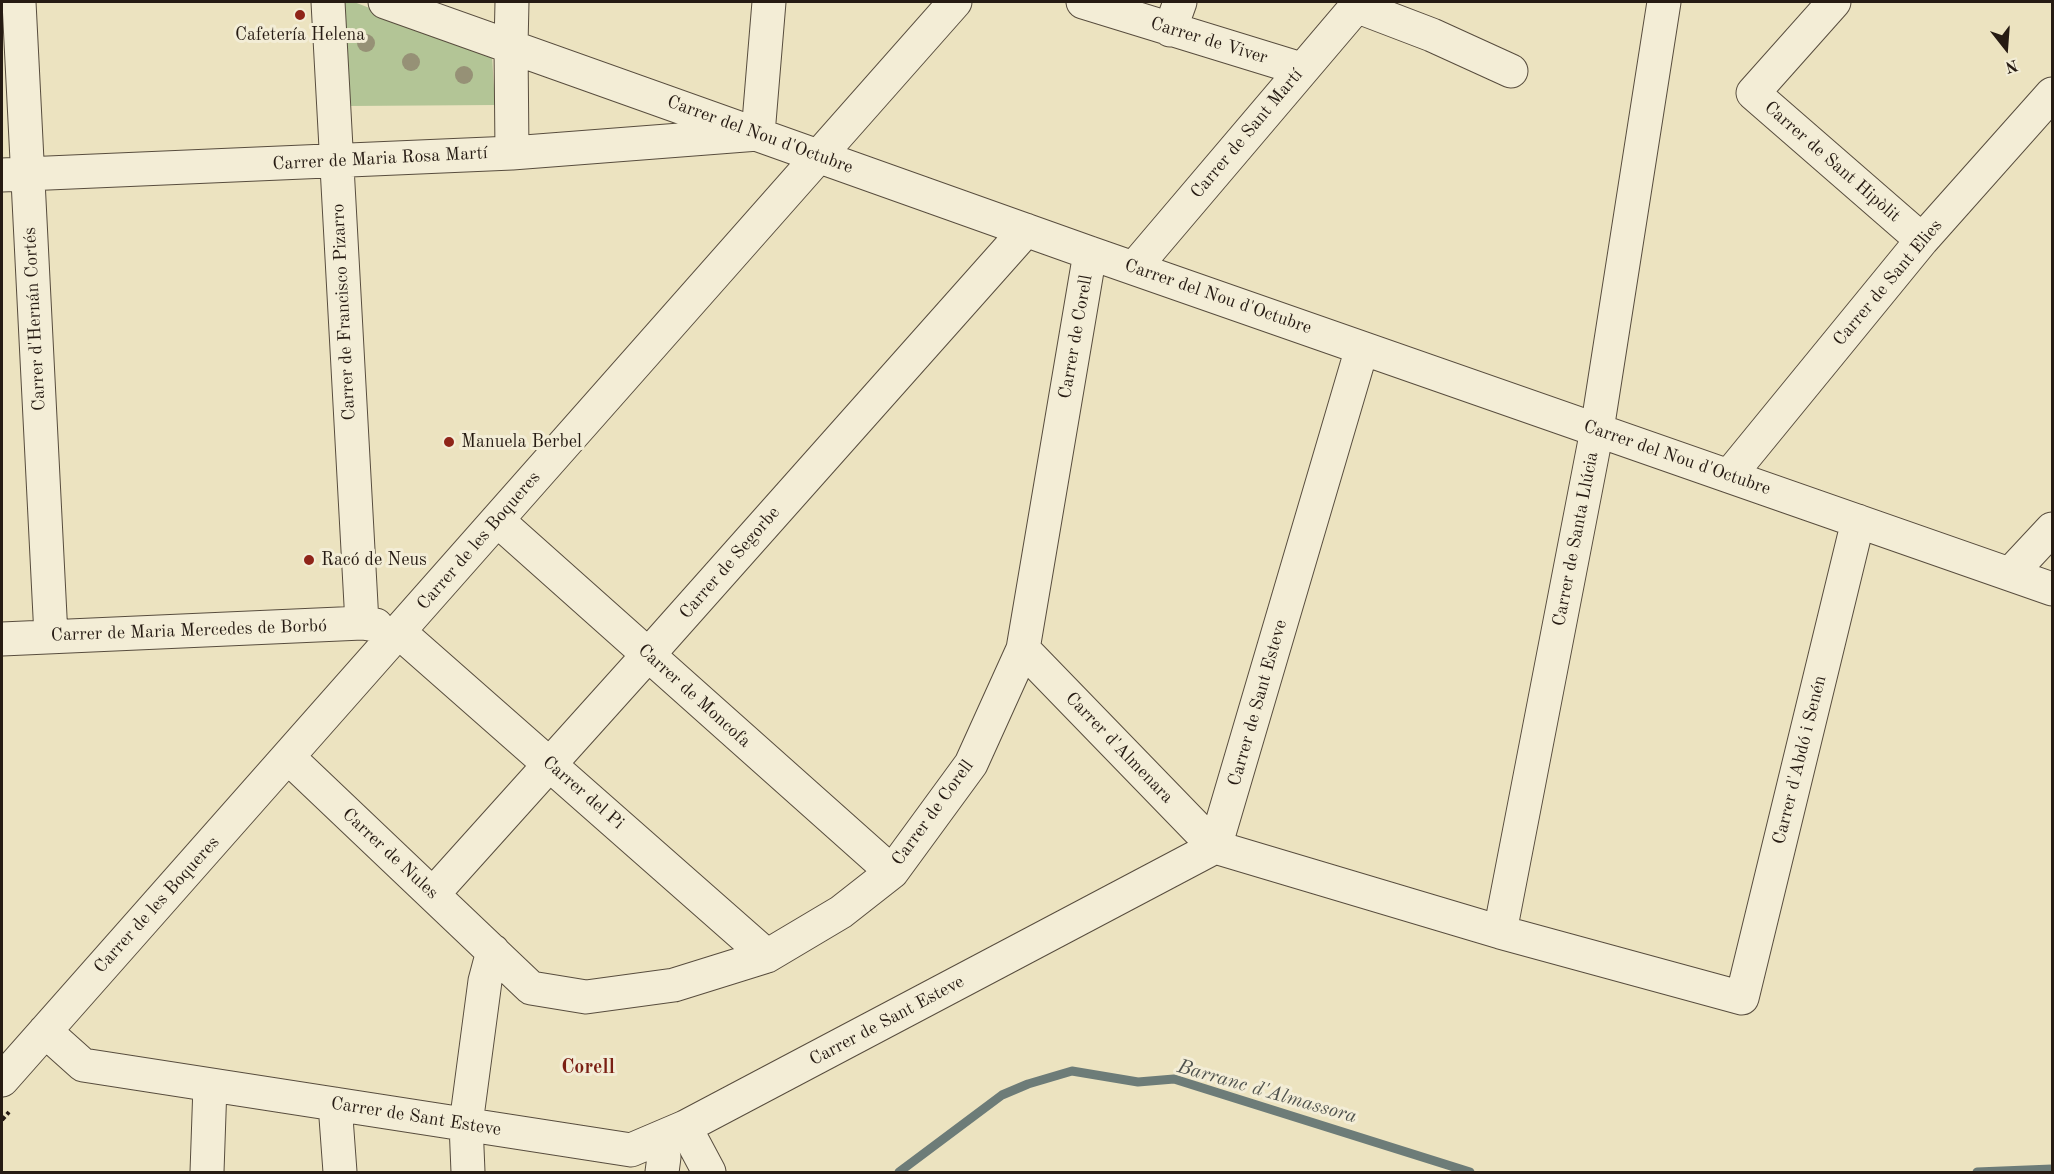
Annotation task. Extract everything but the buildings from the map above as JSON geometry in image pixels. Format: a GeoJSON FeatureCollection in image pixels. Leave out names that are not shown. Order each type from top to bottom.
{"type":"FeatureCollection","features":[{"type":"Feature","properties":{"kind":"street","name":"Carrer d'Hernán Cortés"},"geometry":{"type":"LineString","coordinates":[[19,2],[15,175],[51,636]]}},
{"type":"Feature","properties":{"kind":"street","name":"Carrer de Francisco Pizarro"},"geometry":{"type":"LineString","coordinates":[[328,2],[336,161],[379,627]]}},
{"type":"Feature","properties":{"kind":"street","name":"Carrer del Nou d'Octubre"},"geometry":{"type":"LineString","coordinates":[[386,2],[1090,253],[2052,589]]}},
{"type":"Feature","properties":{"kind":"street"},"geometry":{"type":"LineString","coordinates":[[512,2],[512,153]]}},
{"type":"Feature","properties":{"kind":"street"},"geometry":{"type":"LineString","coordinates":[[758,134],[769,2]]}},
{"type":"Feature","properties":{"kind":"street","name":"Carrer de les Boqueres"},"geometry":{"type":"LineString","coordinates":[[2,1080],[288,757],[379,627],[497,520],[809,152],[926,2]]}},
{"type":"Feature","properties":{"kind":"street","name":"Carrer de les Boqueres"},"geometry":{"type":"LineString","coordinates":[[2,1048],[809,152],[955,2]]}},
{"type":"Feature","properties":{"kind":"street","name":"Carrer de Viver"},"geometry":{"type":"LineString","coordinates":[[1083,2],[1175,16],[1301,69]]}},
{"type":"Feature","properties":{"kind":"street","name":"Carrer de Santa Llúcia"},"geometry":{"type":"LineString","coordinates":[[1500,932],[1597,430],[1664,2]]}},
{"type":"Feature","properties":{"kind":"street","name":"Carrer de Sant Hipòlit"},"geometry":{"type":"LineString","coordinates":[[1834,2],[1753,93],[1922,240]]}},
{"type":"Feature","properties":{"kind":"street"},"geometry":{"type":"LineString","coordinates":[[1358,4],[1511,71]]}},
{"type":"Feature","properties":{"kind":"street","name":"Carrer de Sant Martí"},"geometry":{"type":"LineString","coordinates":[[1134,268],[1358,4]]}},
{"type":"Feature","properties":{"kind":"street","name":"Carrer de Sant Elies"},"geometry":{"type":"LineString","coordinates":[[1729,476],[1922,240],[2052,94]]}},
{"type":"Feature","properties":{"kind":"street","name":"Carrer de Maria Rosa Martí"},"geometry":{"type":"LineString","coordinates":[[15,175],[512,153],[758,134]]}},
{"type":"Feature","properties":{"kind":"street","name":"Carrer de Segorbe"},"geometry":{"type":"LineString","coordinates":[[432,894],[550,765],[1026,230]]}},
{"type":"Feature","properties":{"kind":"street","name":"Carrer de Corell"},"geometry":{"type":"LineString","coordinates":[[493,951],[531,988],[586,997],[674,985],[767,956],[841,912],[892,872],[971,764],[1023,649],[1090,253]]}},
{"type":"Feature","properties":{"kind":"street","name":"Carrer de Sant Esteve"},"geometry":{"type":"LineString","coordinates":[[45,1031],[83,1065],[631,1150],[672,1133],[1215,847],[1362,348]]}},
{"type":"Feature","properties":{"kind":"street","name":"Carrer de Moncofa"},"geometry":{"type":"LineString","coordinates":[[497,520],[892,872]]}},
{"type":"Feature","properties":{"kind":"street","name":"Carrer d'Abdó i Senén"},"geometry":{"type":"LineString","coordinates":[[1500,932],[1742,998],[1858,521]]}},
{"type":"Feature","properties":{"kind":"street"},"geometry":{"type":"LineString","coordinates":[[2010,574],[2052,529]]}},
{"type":"Feature","properties":{"kind":"street","name":"Carrer de Maria Mercedes de Borbó"},"geometry":{"type":"LineString","coordinates":[[2,639],[379,627]]}},
{"type":"Feature","properties":{"kind":"street","name":"Carrer del Pi"},"geometry":{"type":"LineString","coordinates":[[379,627],[550,765],[767,956]]}},
{"type":"Feature","properties":{"kind":"street","name":"Carrer d'Almenara"},"geometry":{"type":"LineString","coordinates":[[1023,649],[1215,847]]}},
{"type":"Feature","properties":{"kind":"street","name":"Carrer de Nules"},"geometry":{"type":"LineString","coordinates":[[288,757],[493,951]]}},
{"type":"Feature","properties":{"kind":"street"},"geometry":{"type":"LineString","coordinates":[[1215,847],[1500,932]]}},
{"type":"Feature","properties":{"kind":"street"},"geometry":{"type":"LineString","coordinates":[[468,1173],[466,1124],[485,981],[493,951]]}},
{"type":"Feature","properties":{"kind":"street"},"geometry":{"type":"LineString","coordinates":[[207,1173],[210,1085]]}},
{"type":"Feature","properties":{"kind":"street"},"geometry":{"type":"LineString","coordinates":[[335,1104],[340,1173]]}},
{"type":"Feature","properties":{"kind":"street"},"geometry":{"type":"LineString","coordinates":[[662,1173],[664,1157],[672,1133],[709,1173]]}},
{"type":"Feature","properties":{"kind":"green space"},"geometry":{"type":"Polygon","coordinates":[[[343,2],[354,2],[492,55],[495,105],[349,106],[343,2]]]}},
{"type":"Feature","properties":{"kind":"waterway","name":"Barranc d'Almassora"},"geometry":{"type":"LineString","coordinates":[[899,1172],[1002,1095],[1028,1084],[1072,1071],[1138,1082],[1174,1079],[1470,1172]]}},
{"type":"Feature","properties":{"kind":"waterway","name":"Barranc d'Almassora"},"geometry":{"type":"LineString","coordinates":[[1977,1172],[2052,1169]]}},
{"type":"Feature","properties":{"kind":"place","name":"Cafetería Helena"},"geometry":{"type":"Point","coordinates":[300,15]}},
{"type":"Feature","properties":{"kind":"place","name":"Manuela Berbel"},"geometry":{"type":"Point","coordinates":[449,442]}},
{"type":"Feature","properties":{"kind":"place","name":"Racó de Neus"},"geometry":{"type":"Point","coordinates":[309,560]}},
{"type":"Feature","properties":{"kind":"district","name":"Corell"},"geometry":{"type":"Point","coordinates":[588,1068]}}]}
